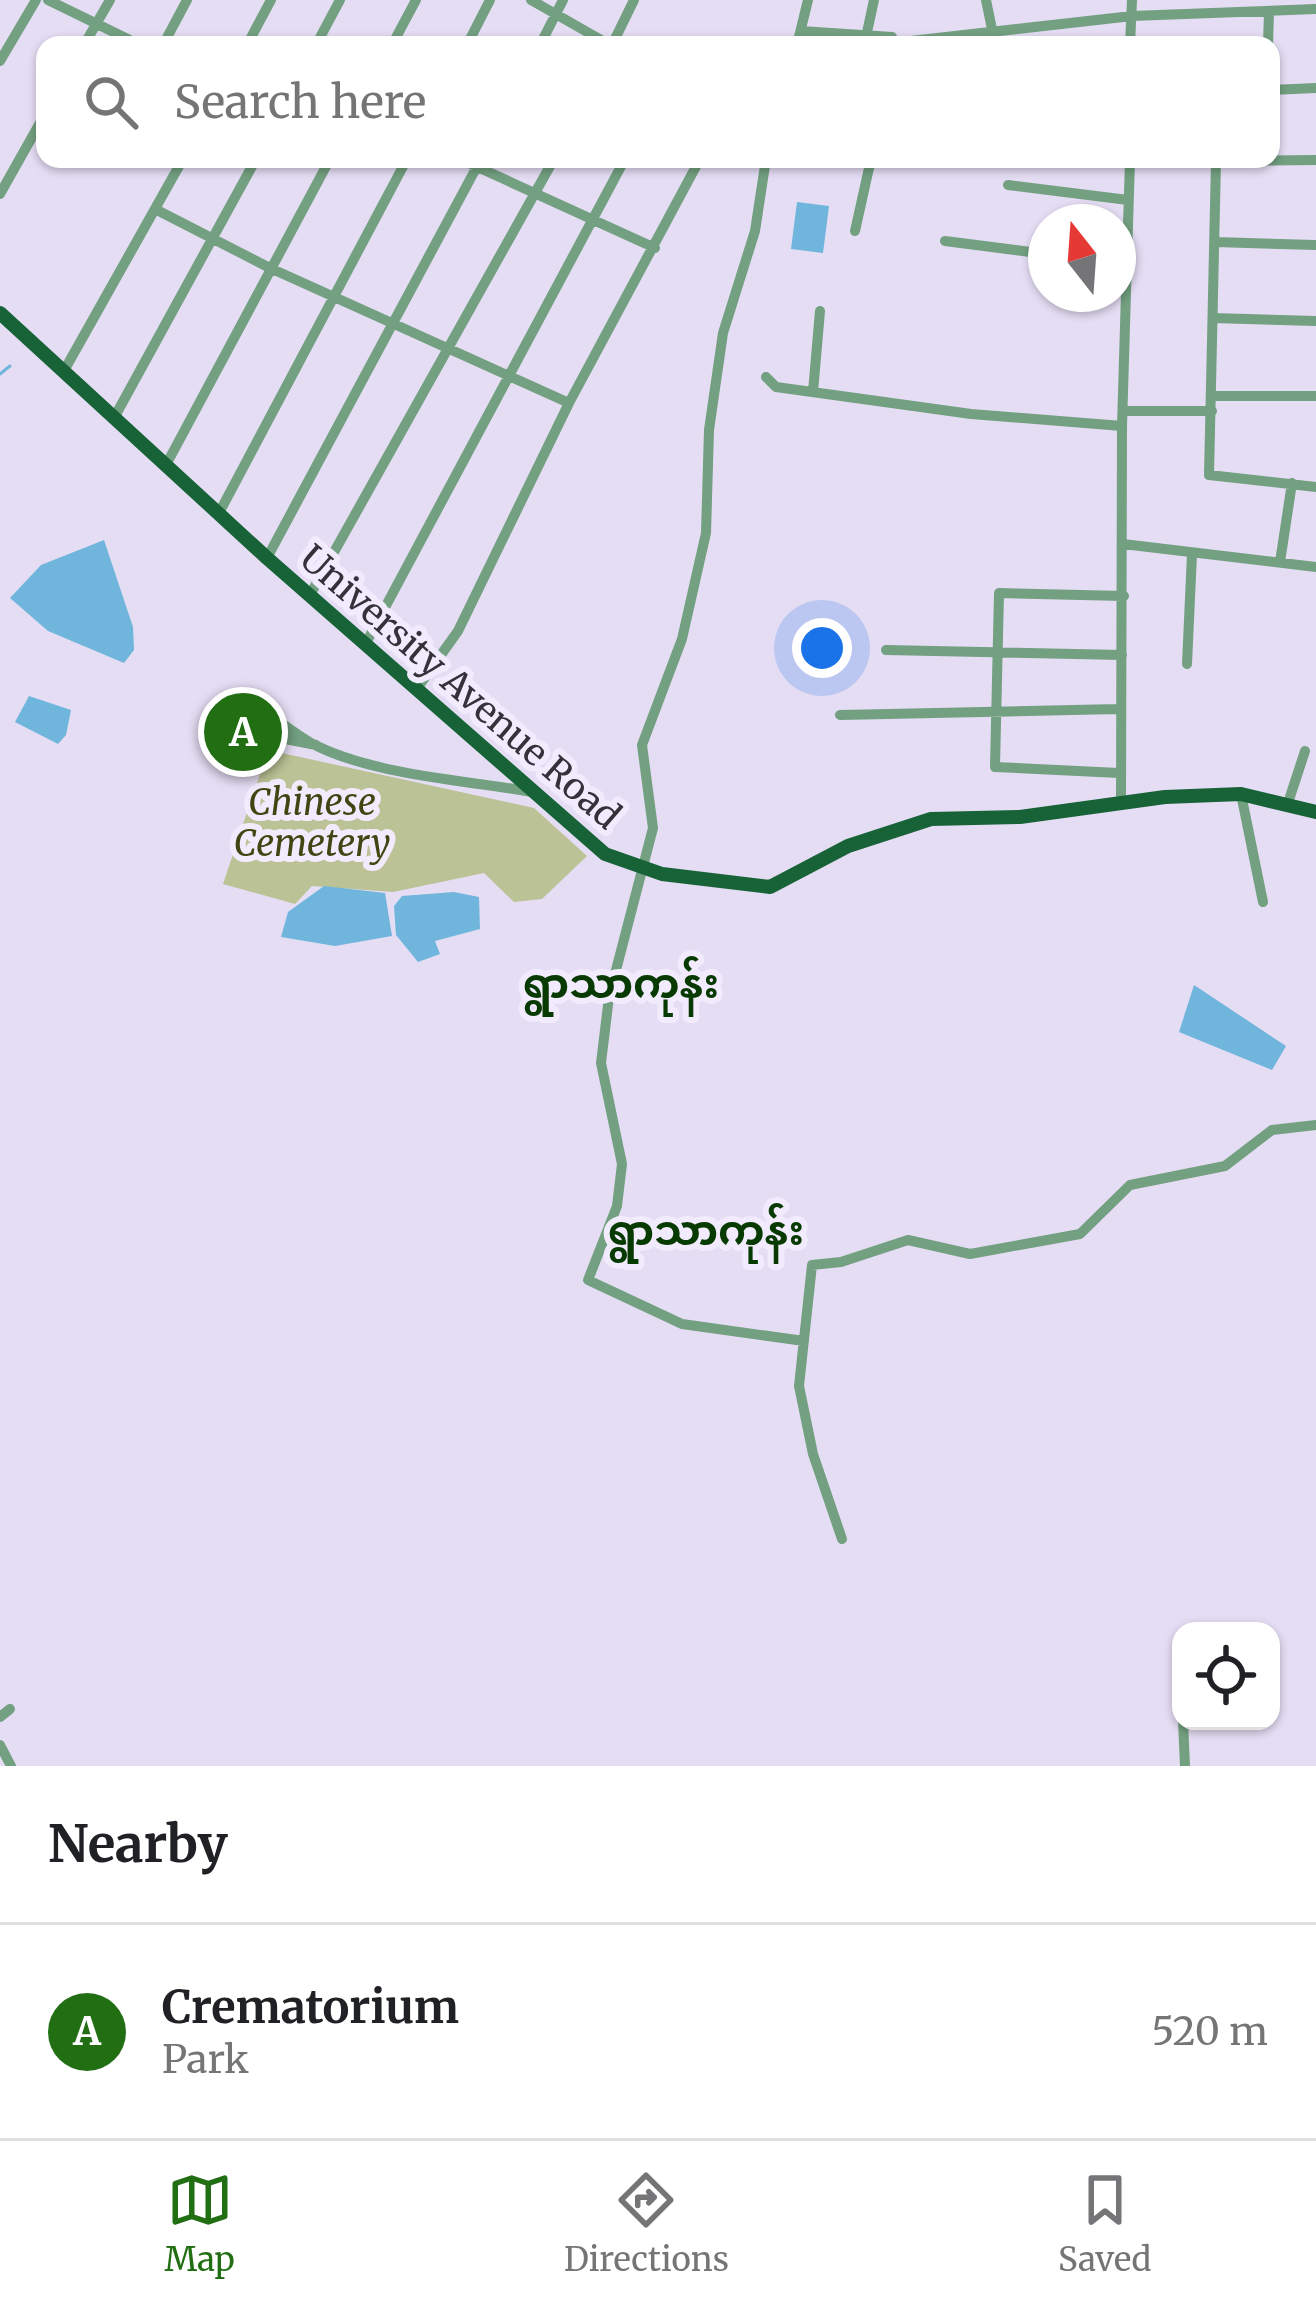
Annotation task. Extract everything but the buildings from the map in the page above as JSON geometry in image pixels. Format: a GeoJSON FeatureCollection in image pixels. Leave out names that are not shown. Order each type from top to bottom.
{"type":"FeatureCollection","features":[{"type":"Feature","properties":{"kind":"main road","name":"University Avenue Road"},"geometry":{"type":"LineString","coordinates":[[0,313],[267,558],[519,781],[541,794],[547,808],[605,854],[642,868],[770,886],[848,846],[931,818],[1020,817],[1241,794],[1316,812]]}},
{"type":"Feature","properties":{"kind":"street"},"geometry":{"type":"LineString","coordinates":[[0,61],[36,0]]}},
{"type":"Feature","properties":{"kind":"street"},"geometry":{"type":"LineString","coordinates":[[48,0],[120,36]]}},
{"type":"Feature","properties":{"kind":"street"},"geometry":{"type":"LineString","coordinates":[[89,36],[110,0]]}},
{"type":"Feature","properties":{"kind":"street"},"geometry":{"type":"LineString","coordinates":[[168,36],[187,0]]}},
{"type":"Feature","properties":{"kind":"street"},"geometry":{"type":"LineString","coordinates":[[253,36],[271,0]]}},
{"type":"Feature","properties":{"kind":"street"},"geometry":{"type":"LineString","coordinates":[[321,36],[340,0]]}},
{"type":"Feature","properties":{"kind":"street"},"geometry":{"type":"LineString","coordinates":[[397,36],[416,0]]}},
{"type":"Feature","properties":{"kind":"street"},"geometry":{"type":"LineString","coordinates":[[472,36],[490,0]]}},
{"type":"Feature","properties":{"kind":"street"},"geometry":{"type":"LineString","coordinates":[[531,0],[596,36]]}},
{"type":"Feature","properties":{"kind":"street"},"geometry":{"type":"LineString","coordinates":[[544,36],[563,0]]}},
{"type":"Feature","properties":{"kind":"street"},"geometry":{"type":"LineString","coordinates":[[616,36],[634,0]]}},
{"type":"Feature","properties":{"kind":"street"},"geometry":{"type":"LineString","coordinates":[[799,36],[808,0]]}},
{"type":"Feature","properties":{"kind":"street"},"geometry":{"type":"LineString","coordinates":[[866,36],[874,0]]}},
{"type":"Feature","properties":{"kind":"street"},"geometry":{"type":"LineString","coordinates":[[986,0],[993,34]]}},
{"type":"Feature","properties":{"kind":"street"},"geometry":{"type":"LineString","coordinates":[[1131,36],[1132,0]]}},
{"type":"Feature","properties":{"kind":"street"},"geometry":{"type":"LineString","coordinates":[[1208,14],[1209,0]]}},
{"type":"Feature","properties":{"kind":"street"},"geometry":{"type":"LineString","coordinates":[[971,36],[1132,16],[1269,11],[1302,5],[1316,9]]}},
{"type":"Feature","properties":{"kind":"street"},"geometry":{"type":"LineString","coordinates":[[1268,36],[1269,11]]}},
{"type":"Feature","properties":{"kind":"street"},"geometry":{"type":"LineString","coordinates":[[801,31],[847,36]]}},
{"type":"Feature","properties":{"kind":"street"},"geometry":{"type":"LineString","coordinates":[[1280,90],[1316,88]]}},
{"type":"Feature","properties":{"kind":"street"},"geometry":{"type":"LineString","coordinates":[[0,194],[36,130]]}},
{"type":"Feature","properties":{"kind":"street"},"geometry":{"type":"LineString","coordinates":[[1280,160],[1316,160]]}},
{"type":"Feature","properties":{"kind":"street"},"geometry":{"type":"LineString","coordinates":[[65,369],[178,168]]}},
{"type":"Feature","properties":{"kind":"street"},"geometry":{"type":"LineString","coordinates":[[114,418],[251,168]]}},
{"type":"Feature","properties":{"kind":"street"},"geometry":{"type":"LineString","coordinates":[[166,465],[325,168]]}},
{"type":"Feature","properties":{"kind":"street"},"geometry":{"type":"LineString","coordinates":[[219,513],[402,168]]}},
{"type":"Feature","properties":{"kind":"street"},"geometry":{"type":"LineString","coordinates":[[267,558],[476,168]]}},
{"type":"Feature","properties":{"kind":"street"},"geometry":{"type":"LineString","coordinates":[[490,168],[655,248]]}},
{"type":"Feature","properties":{"kind":"street"},"geometry":{"type":"LineString","coordinates":[[310,595],[550,168]]}},
{"type":"Feature","properties":{"kind":"street"},"geometry":{"type":"LineString","coordinates":[[365,643],[511,379],[620,168]]}},
{"type":"Feature","properties":{"kind":"street"},"geometry":{"type":"LineString","coordinates":[[418,687],[458,631],[569,403],[695,168]]}},
{"type":"Feature","properties":{"kind":"street"},"geometry":{"type":"LineString","coordinates":[[765,168],[755,231],[723,334],[709,430],[706,533],[682,639],[642,746],[653,828],[609,997],[602,1063],[622,1164],[617,1206],[588,1280],[682,1324],[804,1341]]}},
{"type":"Feature","properties":{"kind":"street"},"geometry":{"type":"LineString","coordinates":[[854,231],[869,168]]}},
{"type":"Feature","properties":{"kind":"street"},"geometry":{"type":"LineString","coordinates":[[1128,204],[1130,168]]}},
{"type":"Feature","properties":{"kind":"street"},"geometry":{"type":"LineString","coordinates":[[1216,168],[1209,475],[1316,487]]}},
{"type":"Feature","properties":{"kind":"street"},"geometry":{"type":"LineString","coordinates":[[1008,185],[1128,200]]}},
{"type":"Feature","properties":{"kind":"street"},"geometry":{"type":"LineString","coordinates":[[155,209],[270,268],[569,403]]}},
{"type":"Feature","properties":{"kind":"street"},"geometry":{"type":"LineString","coordinates":[[945,241],[1028,252]]}},
{"type":"Feature","properties":{"kind":"street"},"geometry":{"type":"LineString","coordinates":[[1215,242],[1316,245]]}},
{"type":"Feature","properties":{"kind":"street"},"geometry":{"type":"LineString","coordinates":[[813,392],[820,311]]}},
{"type":"Feature","properties":{"kind":"street"},"geometry":{"type":"LineString","coordinates":[[1121,803],[1123,312]]}},
{"type":"Feature","properties":{"kind":"street"},"geometry":{"type":"LineString","coordinates":[[1213,318],[1316,321]]}},
{"type":"Feature","properties":{"kind":"street"},"geometry":{"type":"LineString","coordinates":[[766,377],[776,387],[971,413],[1122,426]]}},
{"type":"Feature","properties":{"kind":"street"},"geometry":{"type":"LineString","coordinates":[[1212,396],[1316,396]]}},
{"type":"Feature","properties":{"kind":"street"},"geometry":{"type":"LineString","coordinates":[[1124,411],[1212,411]]}},
{"type":"Feature","properties":{"kind":"street"},"geometry":{"type":"LineString","coordinates":[[1280,562],[1292,483]]}},
{"type":"Feature","properties":{"kind":"street"},"geometry":{"type":"LineString","coordinates":[[1123,544],[1316,567]]}},
{"type":"Feature","properties":{"kind":"street"},"geometry":{"type":"LineString","coordinates":[[1186,664],[1192,554]]}},
{"type":"Feature","properties":{"kind":"street"},"geometry":{"type":"LineString","coordinates":[[1119,772],[995,767],[995,648],[999,593],[1124,596]]}},
{"type":"Feature","properties":{"kind":"street"},"geometry":{"type":"LineString","coordinates":[[886,650],[995,648],[1122,655]]}},
{"type":"Feature","properties":{"kind":"street"},"geometry":{"type":"LineString","coordinates":[[840,715],[994,708],[1119,709]]}},
{"type":"Feature","properties":{"kind":"street"},"geometry":{"type":"LineString","coordinates":[[316,745],[429,776],[541,794]]}},
{"type":"Feature","properties":{"kind":"street"},"geometry":{"type":"LineString","coordinates":[[1287,806],[1305,751]]}},
{"type":"Feature","properties":{"kind":"street"},"geometry":{"type":"LineString","coordinates":[[1241,794],[1263,902]]}},
{"type":"Feature","properties":{"kind":"street"},"geometry":{"type":"LineString","coordinates":[[842,1539],[802,1414],[812,1264],[841,1262],[908,1240],[970,1254],[1080,1234],[1130,1185],[1225,1166],[1272,1130],[1316,1125]]}},
{"type":"Feature","properties":{"kind":"street"},"geometry":{"type":"LineString","coordinates":[[1183,1730],[1185,1766]]}},
{"type":"Feature","properties":{"kind":"street"},"geometry":{"type":"LineString","coordinates":[[0,1744],[11,1766]]}},
{"type":"Feature","properties":{"kind":"green space","name":"Chinese Cemetery"},"geometry":{"type":"Polygon","coordinates":[[[268,750],[534,808],[587,856],[542,899],[514,902],[484,873],[393,892],[312,886],[295,904],[223,884],[268,750]]]}},
{"type":"Feature","properties":{"kind":"water"},"geometry":{"type":"Polygon","coordinates":[[[797,202],[829,206],[823,253],[791,249],[797,202]]]}},
{"type":"Feature","properties":{"kind":"water"},"geometry":{"type":"Polygon","coordinates":[[[104,540],[133,627],[134,650],[124,663],[48,631],[10,598],[41,565],[104,540]]]}},
{"type":"Feature","properties":{"kind":"water"},"geometry":{"type":"Polygon","coordinates":[[[29,696],[71,710],[66,735],[58,744],[15,722],[29,696]]]}},
{"type":"Feature","properties":{"kind":"water"},"geometry":{"type":"Polygon","coordinates":[[[324,886],[385,893],[392,936],[335,946],[281,937],[288,912],[324,886]]]}},
{"type":"Feature","properties":{"kind":"water"},"geometry":{"type":"Polygon","coordinates":[[[454,892],[479,897],[480,929],[435,941],[440,954],[418,962],[396,935],[394,906],[402,896],[454,892]]]}},
{"type":"Feature","properties":{"kind":"water"},"geometry":{"type":"Polygon","coordinates":[[[1194,985],[1286,1046],[1272,1070],[1179,1032],[1194,985]]]}},
{"type":"Feature","properties":{"kind":"waterway"},"geometry":{"type":"LineString","coordinates":[[0,374],[10,366]]}},
{"type":"Feature","properties":{"kind":"place","name":"Crematorium"},"geometry":{"type":"Point","coordinates":[243,732]}},
{"type":"Feature","properties":{"kind":"district","name":"ရွာသာကုန်း"},"geometry":{"type":"Point","coordinates":[621,983]}},
{"type":"Feature","properties":{"kind":"district","name":"ရွာသာကုန်း"},"geometry":{"type":"Point","coordinates":[706,1230]}}]}
